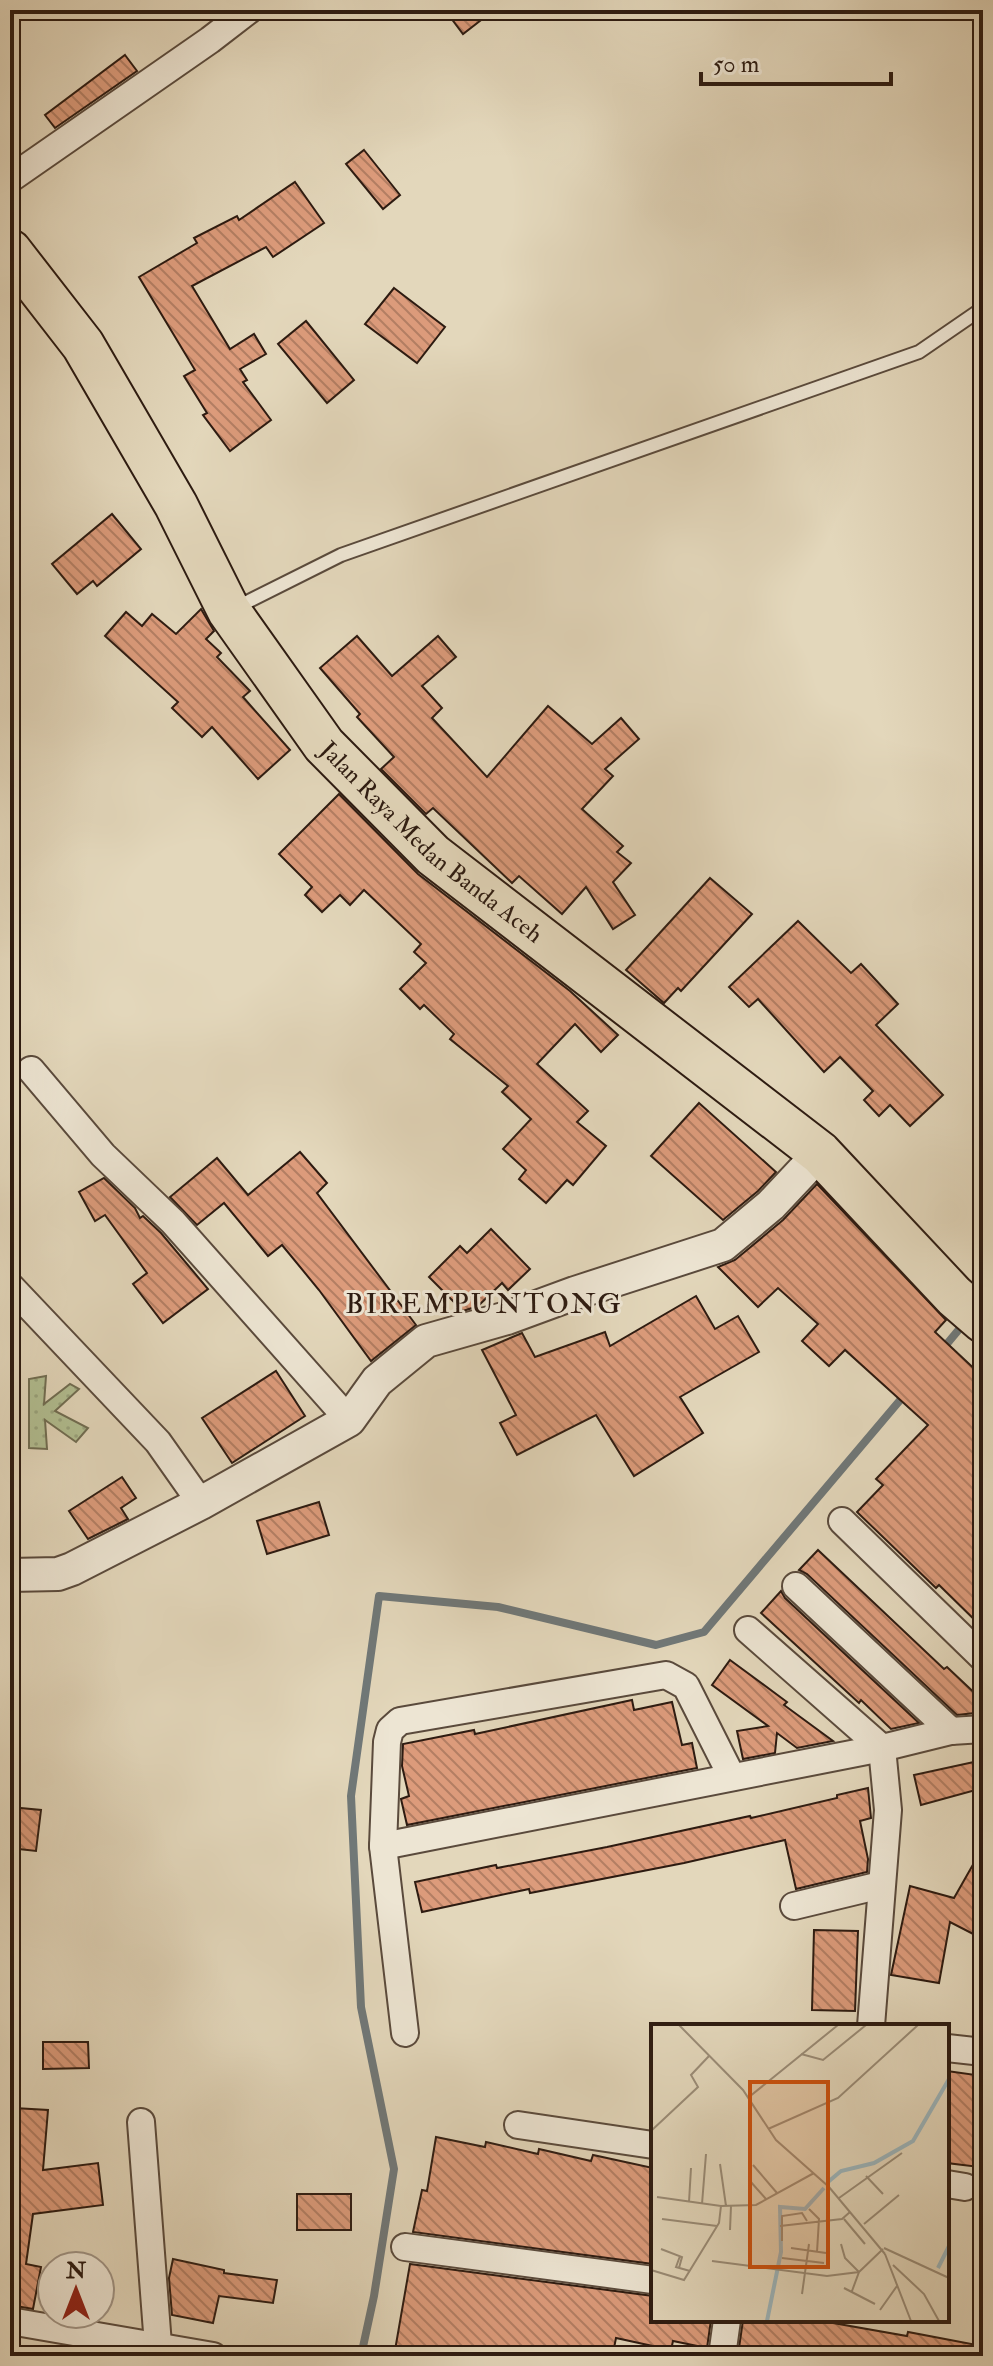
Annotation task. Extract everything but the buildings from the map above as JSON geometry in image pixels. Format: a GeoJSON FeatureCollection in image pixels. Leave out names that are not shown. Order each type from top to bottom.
{"type":"FeatureCollection","features":[{"type":"Feature","properties":{"kind":"highway","name":"Jalan Raya Medan Banda Aceh"},"geometry":{"type":"LineString","coordinates":[[10,251],[83,345],[176,505],[229,611],[324,745],[433,855],[820,1153],[969,1308]]}},
{"type":"Feature","properties":{"kind":"street"},"geometry":{"type":"LineString","coordinates":[[10,179],[249,10]]}},
{"type":"Feature","properties":{"kind":"street"},"geometry":{"type":"LineString","coordinates":[[31,1070],[103,1155],[173,1222],[349,1420]]}},
{"type":"Feature","properties":{"kind":"street"},"geometry":{"type":"LineString","coordinates":[[10,1575],[58,1574],[72,1569],[201,1503],[349,1420],[377,1381],[426,1341],[507,1318],[723,1245],[771,1205],[820,1153]]}},
{"type":"Feature","properties":{"kind":"street"},"geometry":{"type":"LineString","coordinates":[[10,1286],[158,1442],[201,1503]]}},
{"type":"Feature","properties":{"kind":"street"},"geometry":{"type":"LineString","coordinates":[[842,1521],[983,1658]]}},
{"type":"Feature","properties":{"kind":"street"},"geometry":{"type":"LineString","coordinates":[[796,1586],[951,1731]]}},
{"type":"Feature","properties":{"kind":"street"},"geometry":{"type":"LineString","coordinates":[[748,1630],[882,1748],[888,1810],[871,2024]]}},
{"type":"Feature","properties":{"kind":"street"},"geometry":{"type":"LineString","coordinates":[[405,2033],[383,1846],[387,1742],[390,1730],[400,1721],[666,1675],[686,1686],[732,1777]]}},
{"type":"Feature","properties":{"kind":"street"},"geometry":{"type":"LineString","coordinates":[[383,1846],[882,1748],[951,1731],[983,1729]]}},
{"type":"Feature","properties":{"kind":"street"},"geometry":{"type":"LineString","coordinates":[[794,1906],[881,1885]]}},
{"type":"Feature","properties":{"kind":"street"},"geometry":{"type":"LineString","coordinates":[[949,2048],[983,2052]]}},
{"type":"Feature","properties":{"kind":"street"},"geometry":{"type":"LineString","coordinates":[[141,2122],[158,2345]]}},
{"type":"Feature","properties":{"kind":"street"},"geometry":{"type":"LineString","coordinates":[[518,2125],[651,2145]]}},
{"type":"Feature","properties":{"kind":"street"},"geometry":{"type":"LineString","coordinates":[[405,2247],[651,2280]]}},
{"type":"Feature","properties":{"kind":"street"},"geometry":{"type":"LineString","coordinates":[[10,2321],[213,2356]]}},
{"type":"Feature","properties":{"kind":"street"},"geometry":{"type":"LineString","coordinates":[[722,2356],[727,2322]]}},
{"type":"Feature","properties":{"kind":"lane"},"geometry":{"type":"LineString","coordinates":[[229,611],[341,555],[919,352],[983,308]]}},
{"type":"Feature","properties":{"kind":"green space"},"geometry":{"type":"Polygon","coordinates":[[[46,1376],[44,1404],[70,1384],[79,1389],[55,1411],[88,1428],[76,1442],[45,1420],[47,1449],[29,1448],[29,1379],[46,1376]]]}},
{"type":"Feature","properties":{"kind":"waterway"},"geometry":{"type":"LineString","coordinates":[[941,1351],[966,1321]]}},
{"type":"Feature","properties":{"kind":"waterway"},"geometry":{"type":"LineString","coordinates":[[361,2356],[394,2169],[361,2007],[351,1796],[379,1596],[498,1607],[656,1645],[704,1632],[907,1392]]}},
{"type":"Feature","properties":{"kind":"district","name":"BIREMPUNTONG"},"geometry":{"type":"Point","coordinates":[484,1304]}}]}
